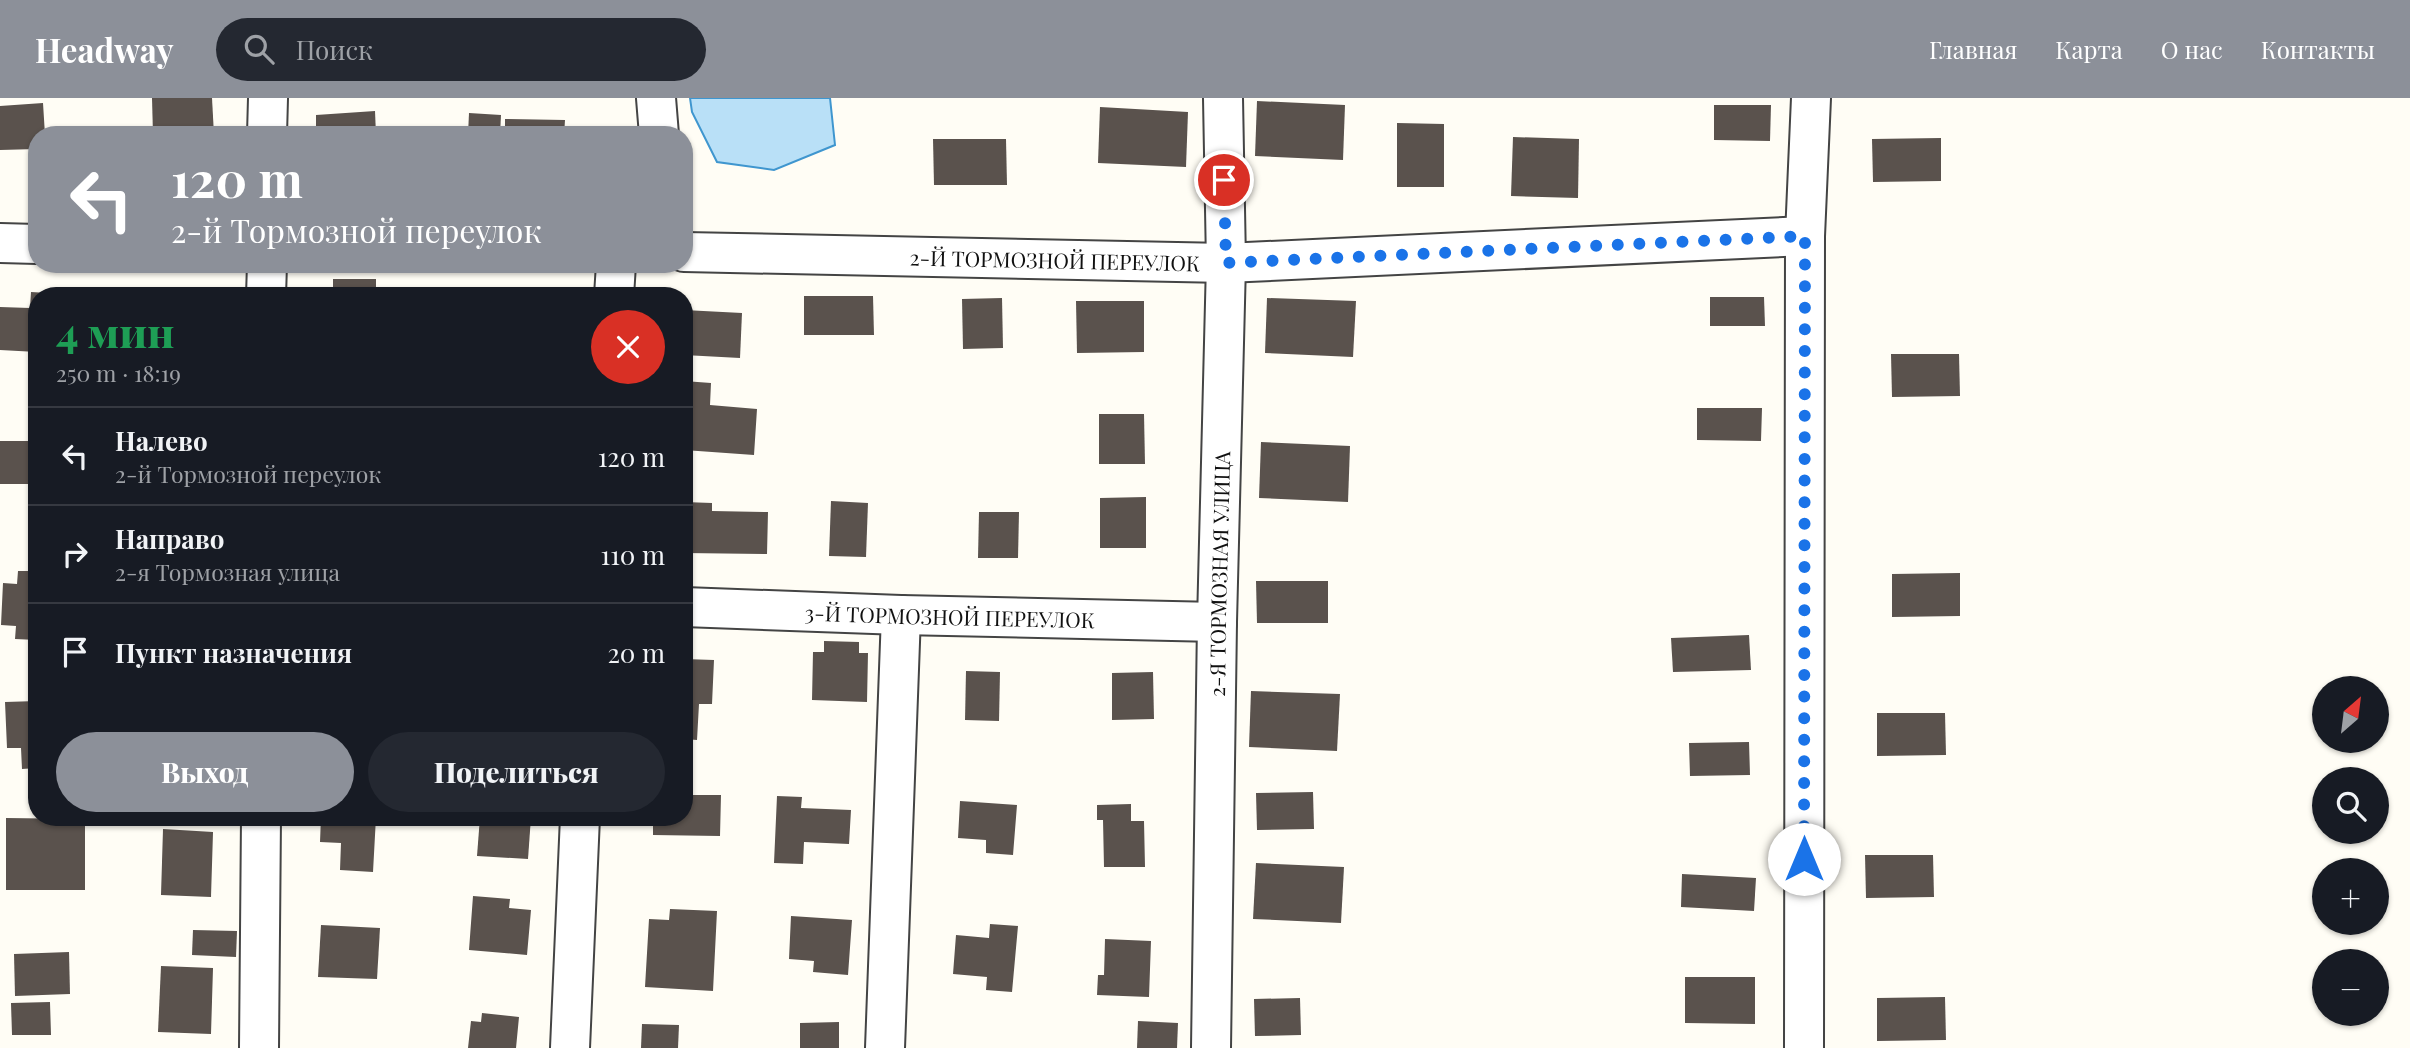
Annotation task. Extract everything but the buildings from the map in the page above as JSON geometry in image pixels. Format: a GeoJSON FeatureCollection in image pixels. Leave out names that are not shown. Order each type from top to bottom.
{"type":"FeatureCollection","features":[{"type":"Feature","properties":{"kind":"street"},"geometry":{"type":"LineString","coordinates":[[268,98],[268,126]]}},
{"type":"Feature","properties":{"kind":"street"},"geometry":{"type":"LineString","coordinates":[[656,98],[658,126]]}},
{"type":"Feature","properties":{"kind":"street","name":"2-Я ТОРМОЗНАЯ УЛИЦА"},"geometry":{"type":"LineString","coordinates":[[1211,1048],[1217,622],[1226,263],[1223,98]]}},
{"type":"Feature","properties":{"kind":"street"},"geometry":{"type":"LineString","coordinates":[[1804,1048],[1805,236],[1811,98]]}},
{"type":"Feature","properties":{"kind":"street","name":"2-Й ТОРМОЗНОЙ ПЕРЕУЛОК"},"geometry":{"type":"LineString","coordinates":[[693,252],[1226,263],[1805,236]]}},
{"type":"Feature","properties":{"kind":"street"},"geometry":{"type":"LineString","coordinates":[[0,243],[28,244]]}},
{"type":"Feature","properties":{"kind":"street","name":"3-Й ТОРМОЗНОЙ ПЕРЕУЛОК"},"geometry":{"type":"LineString","coordinates":[[693,607],[1217,622]]}},
{"type":"Feature","properties":{"kind":"street"},"geometry":{"type":"LineString","coordinates":[[885,1048],[901,615]]}},
{"type":"Feature","properties":{"kind":"street"},"geometry":{"type":"LineString","coordinates":[[259,1048],[261,826]]}},
{"type":"Feature","properties":{"kind":"street"},"geometry":{"type":"LineString","coordinates":[[570,1048],[580,826]]}},
{"type":"Feature","properties":{"kind":"water"},"geometry":{"type":"Polygon","coordinates":[[[690,98],[830,98],[835,145],[774,170],[717,162],[692,112],[690,98]]]}},
{"type":"Feature","properties":{"kind":"route"},"geometry":{"type":"LineString","coordinates":[[1224,180],[1226,263],[1805,236],[1804,859]]}}]}
